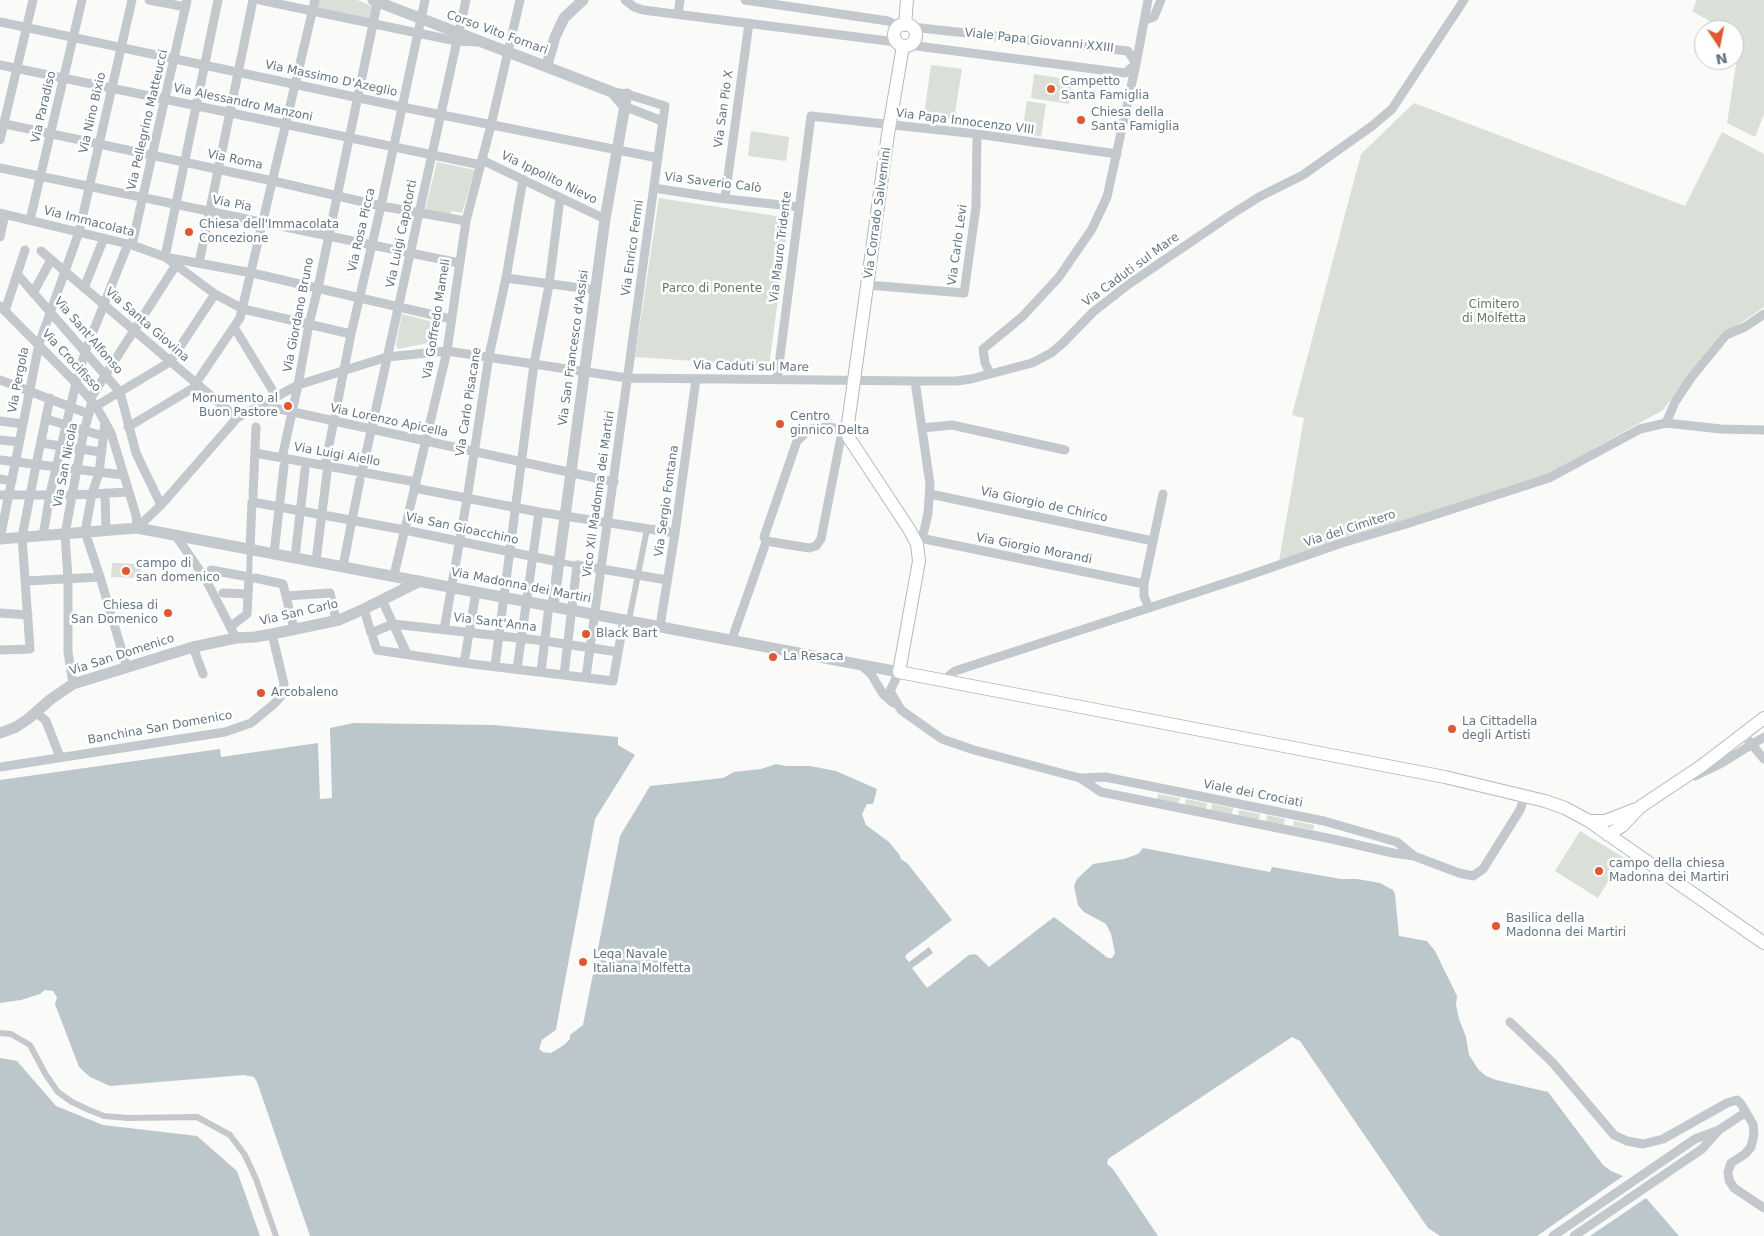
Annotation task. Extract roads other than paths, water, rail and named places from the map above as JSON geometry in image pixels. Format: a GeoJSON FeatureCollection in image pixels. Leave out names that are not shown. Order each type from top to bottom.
{"type":"FeatureCollection","features":[{"type":"Feature","properties":{"kind":"main road"},"geometry":{"type":"LineString","coordinates":[[905,26],[907,0]]}},
{"type":"Feature","properties":{"kind":"main road"},"geometry":{"type":"LineString","coordinates":[[905,26],[914,30],[915,37],[903,44],[894,33],[905,26]]}},
{"type":"Feature","properties":{"kind":"main road","name":"Via Corrado Salvemini"},"geometry":{"type":"LineString","coordinates":[[847,431],[903,44]]}},
{"type":"Feature","properties":{"kind":"main road"},"geometry":{"type":"LineString","coordinates":[[847,431],[908,529],[918,541],[919,560],[900,672],[1444,777],[1525,795],[1559,806],[1589,821],[1764,943]]}},
{"type":"Feature","properties":{"kind":"main road"},"geometry":{"type":"LineString","coordinates":[[1608,835],[1610,826],[1625,818],[1700,767],[1748,740],[1764,718]]}},
{"type":"Feature","properties":{"kind":"main road"},"geometry":{"type":"LineString","coordinates":[[1589,821],[1625,818]]}},
{"type":"Feature","properties":{"kind":"main road"},"geometry":{"type":"LineString","coordinates":[[1625,818],[1623,834],[1626,848]]}},
{"type":"Feature","properties":{"kind":"street"},"geometry":{"type":"LineString","coordinates":[[0,140],[2,124],[18,68],[33,0]]}},
{"type":"Feature","properties":{"kind":"street","name":"Via Paradiso"},"geometry":{"type":"LineString","coordinates":[[30,220],[82,0]]}},
{"type":"Feature","properties":{"kind":"street","name":"Via Nino Bixio"},"geometry":{"type":"LineString","coordinates":[[64,271],[79,232],[132,0]]}},
{"type":"Feature","properties":{"kind":"street"},"geometry":{"type":"LineString","coordinates":[[149,0],[186,4]]}},
{"type":"Feature","properties":{"kind":"street"},"geometry":{"type":"LineString","coordinates":[[165,257],[218,0]]}},
{"type":"Feature","properties":{"kind":"street"},"geometry":{"type":"LineString","coordinates":[[199,263],[253,0]]}},
{"type":"Feature","properties":{"kind":"street"},"geometry":{"type":"LineString","coordinates":[[260,0],[418,33],[457,37]]}},
{"type":"Feature","properties":{"kind":"street"},"geometry":{"type":"LineString","coordinates":[[128,427],[197,384],[240,318],[264,223],[315,0]]}},
{"type":"Feature","properties":{"kind":"street","name":"Via Rosa Picca"},"geometry":{"type":"LineString","coordinates":[[316,561],[326,470],[343,372],[425,0]]}},
{"type":"Feature","properties":{"kind":"street","name":"Via Luigi Capotorti"},"geometry":{"type":"LineString","coordinates":[[343,566],[386,357],[400,307],[466,0]]}},
{"type":"Feature","properties":{"kind":"street","name":"Via Goffredo Mameli"},"geometry":{"type":"LineString","coordinates":[[394,576],[447,351],[466,221],[520,0]]}},
{"type":"Feature","properties":{"kind":"street"},"geometry":{"type":"LineString","coordinates":[[547,65],[554,37],[564,18],[583,0]]}},
{"type":"Feature","properties":{"kind":"street","name":"Viale Papa Giovanni XXIII"},"geometry":{"type":"LineString","coordinates":[[625,0],[634,7],[643,10],[1125,73],[1136,64],[1128,51],[905,26],[888,21],[774,2],[745,0]]}},
{"type":"Feature","properties":{"kind":"street"},"geometry":{"type":"LineString","coordinates":[[678,14],[680,0]]}},
{"type":"Feature","properties":{"kind":"street","name":"Via Caduti sul Mare"},"geometry":{"type":"LineString","coordinates":[[237,418],[298,386],[386,357],[447,351],[627,378],[956,381],[1032,363],[1051,353],[1093,312],[1129,284],[1259,197],[1312,169],[1372,126],[1392,108],[1464,0]]}},
{"type":"Feature","properties":{"kind":"street","name":"Corso Vito Fornari"},"geometry":{"type":"LineString","coordinates":[[376,1],[421,18],[457,37],[482,42],[547,65],[612,92],[626,94],[664,106]]}},
{"type":"Feature","properties":{"kind":"street","name":"Via Giordano Bruno"},"geometry":{"type":"LineString","coordinates":[[274,553],[283,462],[308,324],[318,288],[338,196],[376,1]]}},
{"type":"Feature","properties":{"kind":"street"},"geometry":{"type":"LineString","coordinates":[[990,374],[985,364],[983,349],[1022,316],[1059,277],[1092,229],[1107,197],[1152,1]]}},
{"type":"Feature","properties":{"kind":"street"},"geometry":{"type":"LineString","coordinates":[[1136,64],[1148,19],[1154,17],[1152,1]]}},
{"type":"Feature","properties":{"kind":"street","name":"Via Pellegrino Matteucci"},"geometry":{"type":"LineString","coordinates":[[43,536],[50,494],[76,383],[104,304],[130,244],[143,198],[186,4]]}},
{"type":"Feature","properties":{"kind":"street","name":"Via Massimo D'Azeglio"},"geometry":{"type":"LineString","coordinates":[[0,22],[402,107],[658,158]]}},
{"type":"Feature","properties":{"kind":"street","name":"Via San Pio X"},"geometry":{"type":"LineString","coordinates":[[725,198],[749,23]]}},
{"type":"Feature","properties":{"kind":"street","name":"Via Alessandro Manzoni"},"geometry":{"type":"LineString","coordinates":[[0,65],[286,123],[393,148],[481,162]]}},
{"type":"Feature","properties":{"kind":"street","name":"Corso Vito Fornari"},"geometry":{"type":"LineString","coordinates":[[612,92],[624,106],[662,121]]}},
{"type":"Feature","properties":{"kind":"street","name":"Via San Francesco d'Assisi"},"geometry":{"type":"LineString","coordinates":[[551,606],[559,562],[605,219],[626,94]]}},
{"type":"Feature","properties":{"kind":"street","name":"Via Enrico Fermi"},"geometry":{"type":"LineString","coordinates":[[627,378],[664,106]]}},
{"type":"Feature","properties":{"kind":"street","name":"Via Papa Innocenzo VIII"},"geometry":{"type":"LineString","coordinates":[[810,116],[977,134],[1117,154]]}},
{"type":"Feature","properties":{"kind":"street","name":"Via Mauro Tridente"},"geometry":{"type":"LineString","coordinates":[[777,380],[810,116]]}},
{"type":"Feature","properties":{"kind":"street","name":"Via Roma"},"geometry":{"type":"LineString","coordinates":[[2,124],[273,181],[381,206],[466,221]]}},
{"type":"Feature","properties":{"kind":"street","name":"Via Carlo Levi"},"geometry":{"type":"LineString","coordinates":[[868,285],[964,293],[976,207],[977,134]]}},
{"type":"Feature","properties":{"kind":"street","name":"Via Ippolito Nievo"},"geometry":{"type":"LineString","coordinates":[[481,162],[523,179],[605,219]]}},
{"type":"Feature","properties":{"kind":"street","name":"Via Pia"},"geometry":{"type":"LineString","coordinates":[[0,168],[459,263]]}},
{"type":"Feature","properties":{"kind":"street","name":"Via Carlo Pisacane"},"geometry":{"type":"LineString","coordinates":[[444,630],[489,356],[506,278],[523,179]]}},
{"type":"Feature","properties":{"kind":"street","name":"Via Saverio Calò"},"geometry":{"type":"LineString","coordinates":[[654,188],[718,198],[799,207]]}},
{"type":"Feature","properties":{"kind":"street"},"geometry":{"type":"LineString","coordinates":[[495,666],[534,364],[548,285],[560,198]]}},
{"type":"Feature","properties":{"kind":"street"},"geometry":{"type":"LineString","coordinates":[[0,237],[2,214]]}},
{"type":"Feature","properties":{"kind":"street","name":"Via Immacolata"},"geometry":{"type":"LineString","coordinates":[[2,214],[130,244],[165,257],[252,273],[451,319]]}},
{"type":"Feature","properties":{"kind":"street"},"geometry":{"type":"LineString","coordinates":[[84,288],[104,238]]}},
{"type":"Feature","properties":{"kind":"street"},"geometry":{"type":"LineString","coordinates":[[3,308],[18,274],[25,250]]}},
{"type":"Feature","properties":{"kind":"street","name":"Via Santa Giovina"},"geometry":{"type":"LineString","coordinates":[[41,251],[237,418]]}},
{"type":"Feature","properties":{"kind":"street","name":"Via Immacolata"},"geometry":{"type":"LineString","coordinates":[[165,257],[215,294],[243,310],[351,334]]}},
{"type":"Feature","properties":{"kind":"street"},"geometry":{"type":"LineString","coordinates":[[33,293],[51,260]]}},
{"type":"Feature","properties":{"kind":"street","name":"Via San Nicola"},"geometry":{"type":"LineString","coordinates":[[73,684],[68,652],[68,579],[64,534],[84,431],[93,402],[106,375],[176,265]]}},
{"type":"Feature","properties":{"kind":"street","name":"Via Pergola"},"geometry":{"type":"LineString","coordinates":[[0,539],[4,495],[12,481],[39,344],[64,271]]}},
{"type":"Feature","properties":{"kind":"street","name":"Via Sant'Alfonso"},"geometry":{"type":"LineString","coordinates":[[18,274],[120,392],[136,453],[161,505]]}},
{"type":"Feature","properties":{"kind":"street"},"geometry":{"type":"LineString","coordinates":[[506,278],[596,290]]}},
{"type":"Feature","properties":{"kind":"street"},"geometry":{"type":"LineString","coordinates":[[93,402],[120,392],[170,362],[215,294]]}},
{"type":"Feature","properties":{"kind":"street","name":"Via Crocifisso"},"geometry":{"type":"LineString","coordinates":[[3,308],[93,402],[111,433],[136,515],[137,528]]}},
{"type":"Feature","properties":{"kind":"street"},"geometry":{"type":"LineString","coordinates":[[1666,423],[1675,402],[1691,378],[1726,336],[1745,327],[1764,314]]}},
{"type":"Feature","properties":{"kind":"street"},"geometry":{"type":"LineString","coordinates":[[234,327],[276,396]]}},
{"type":"Feature","properties":{"kind":"street","name":"Vico XII Madonna dei Martiri"},"geometry":{"type":"LineString","coordinates":[[586,677],[627,378]]}},
{"type":"Feature","properties":{"kind":"street","name":"Via Sergio Fontana"},"geometry":{"type":"LineString","coordinates":[[660,626],[696,379]]}},
{"type":"Feature","properties":{"kind":"street"},"geometry":{"type":"LineString","coordinates":[[0,380],[89,414]]}},
{"type":"Feature","properties":{"kind":"street"},"geometry":{"type":"LineString","coordinates":[[915,382],[928,459],[930,494],[924,531],[918,541]]}},
{"type":"Feature","properties":{"kind":"street"},"geometry":{"type":"LineString","coordinates":[[0,650],[30,649],[22,537],[50,398]]}},
{"type":"Feature","properties":{"kind":"street","name":"Via Lorenzo Apicella"},"geometry":{"type":"LineString","coordinates":[[262,405],[614,482]]}},
{"type":"Feature","properties":{"kind":"street"},"geometry":{"type":"LineString","coordinates":[[137,528],[161,505],[237,418]]}},
{"type":"Feature","properties":{"kind":"street"},"geometry":{"type":"LineString","coordinates":[[46,419],[103,436]]}},
{"type":"Feature","properties":{"kind":"street"},"geometry":{"type":"LineString","coordinates":[[0,421],[23,424]]}},
{"type":"Feature","properties":{"kind":"street"},"geometry":{"type":"LineString","coordinates":[[105,422],[99,473],[92,494],[85,532],[127,668]]}},
{"type":"Feature","properties":{"kind":"street","name":"Via del Cimitero"},"geometry":{"type":"LineString","coordinates":[[944,680],[955,671],[1342,543],[1549,478],[1640,429],[1666,423],[1721,429],[1764,430]]}},
{"type":"Feature","properties":{"kind":"street"},"geometry":{"type":"LineString","coordinates":[[922,428],[952,425],[1065,450]]}},
{"type":"Feature","properties":{"kind":"street"},"geometry":{"type":"LineString","coordinates":[[176,536],[204,578],[233,632],[247,614],[248,594],[252,578],[250,549],[256,427]]}},
{"type":"Feature","properties":{"kind":"street"},"geometry":{"type":"LineString","coordinates":[[732,639],[766,541],[764,537],[798,441],[810,429],[829,427],[847,431]]}},
{"type":"Feature","properties":{"kind":"street"},"geometry":{"type":"LineString","coordinates":[[766,541],[808,548],[816,546],[821,539],[841,437],[847,431]]}},
{"type":"Feature","properties":{"kind":"street"},"geometry":{"type":"LineString","coordinates":[[0,440],[19,442]]}},
{"type":"Feature","properties":{"kind":"street"},"geometry":{"type":"LineString","coordinates":[[41,443],[100,452]]}},
{"type":"Feature","properties":{"kind":"street","name":"Via Luigi Aiello"},"geometry":{"type":"LineString","coordinates":[[255,453],[283,462],[415,485],[467,499],[675,533]]}},
{"type":"Feature","properties":{"kind":"street"},"geometry":{"type":"LineString","coordinates":[[0,460],[123,475]]}},
{"type":"Feature","properties":{"kind":"street"},"geometry":{"type":"LineString","coordinates":[[295,557],[305,470]]}},
{"type":"Feature","properties":{"kind":"street"},"geometry":{"type":"LineString","coordinates":[[0,479],[12,481]]}},
{"type":"Feature","properties":{"kind":"street"},"geometry":{"type":"LineString","coordinates":[[4,495],[73,495],[128,492]]}},
{"type":"Feature","properties":{"kind":"street"},"geometry":{"type":"LineString","coordinates":[[105,493],[106,531]]}},
{"type":"Feature","properties":{"kind":"street","name":"Via Giorgio de Chirico"},"geometry":{"type":"LineString","coordinates":[[930,494],[1153,541]]}},
{"type":"Feature","properties":{"kind":"street"},"geometry":{"type":"LineString","coordinates":[[1149,608],[1144,596],[1144,584],[1163,494]]}},
{"type":"Feature","properties":{"kind":"street","name":"Via San Gioacchino"},"geometry":{"type":"LineString","coordinates":[[252,499],[279,507],[405,530],[559,562],[667,580]]}},
{"type":"Feature","properties":{"kind":"street"},"geometry":{"type":"LineString","coordinates":[[517,669],[539,512]]}},
{"type":"Feature","properties":{"kind":"street","name":"Via Madonna dei Martiri"},"geometry":{"type":"LineString","coordinates":[[0,539],[137,528],[900,672]]}},
{"type":"Feature","properties":{"kind":"street"},"geometry":{"type":"LineString","coordinates":[[364,609],[378,650],[464,664],[495,666],[613,681],[647,529]]}},
{"type":"Feature","properties":{"kind":"street","name":"Via Giorgio Morandi"},"geometry":{"type":"LineString","coordinates":[[918,541],[1144,584]]}},
{"type":"Feature","properties":{"kind":"street"},"geometry":{"type":"LineString","coordinates":[[564,674],[577,565]]}},
{"type":"Feature","properties":{"kind":"street"},"geometry":{"type":"LineString","coordinates":[[211,570],[283,584],[294,629]]}},
{"type":"Feature","properties":{"kind":"street"},"geometry":{"type":"LineString","coordinates":[[26,581],[100,577]]}},
{"type":"Feature","properties":{"kind":"street","name":"Via San Carlo"},"geometry":{"type":"LineString","coordinates":[[233,632],[255,637],[336,620],[364,609],[420,581]]}},
{"type":"Feature","properties":{"kind":"street"},"geometry":{"type":"LineString","coordinates":[[464,664],[476,592]]}},
{"type":"Feature","properties":{"kind":"street"},"geometry":{"type":"LineString","coordinates":[[223,593],[248,594]]}},
{"type":"Feature","properties":{"kind":"street"},"geometry":{"type":"LineString","coordinates":[[286,596],[330,593],[336,620]]}},
{"type":"Feature","properties":{"kind":"street"},"geometry":{"type":"LineString","coordinates":[[382,600],[407,654]]}},
{"type":"Feature","properties":{"kind":"street"},"geometry":{"type":"LineString","coordinates":[[541,672],[551,606]]}},
{"type":"Feature","properties":{"kind":"street"},"geometry":{"type":"LineString","coordinates":[[0,613],[28,615]]}},
{"type":"Feature","properties":{"kind":"street","name":"Via Sant'Anna"},"geometry":{"type":"LineString","coordinates":[[372,635],[393,624],[545,641],[618,652]]}},
{"type":"Feature","properties":{"kind":"street","name":"Via San Domenico"},"geometry":{"type":"LineString","coordinates":[[0,733],[16,727],[73,684],[193,647],[233,632]]}},
{"type":"Feature","properties":{"kind":"street","name":"Banchina San Domenico"},"geometry":{"type":"LineString","coordinates":[[0,767],[225,732],[251,723],[282,695],[284,684],[272,634]]}},
{"type":"Feature","properties":{"kind":"street"},"geometry":{"type":"LineString","coordinates":[[193,647],[203,674]]}},
{"type":"Feature","properties":{"kind":"street","name":"Viale dei Crociati"},"geometry":{"type":"LineString","coordinates":[[861,665],[872,674],[886,696],[901,710],[942,739],[982,752],[1080,778],[1106,777],[1324,821],[1397,842],[1414,856]]}},
{"type":"Feature","properties":{"kind":"street"},"geometry":{"type":"LineString","coordinates":[[886,669],[881,681],[886,696]]}},
{"type":"Feature","properties":{"kind":"street"},"geometry":{"type":"LineString","coordinates":[[900,672],[890,692],[901,710]]}},
{"type":"Feature","properties":{"kind":"street"},"geometry":{"type":"LineString","coordinates":[[36,712],[46,721],[60,757]]}},
{"type":"Feature","properties":{"kind":"street"},"geometry":{"type":"LineString","coordinates":[[1764,737],[1748,740],[1764,759]]}},
{"type":"Feature","properties":{"kind":"street","name":"Viale dei Crociati"},"geometry":{"type":"LineString","coordinates":[[1080,778],[1101,792],[1414,856],[1459,873],[1473,876],[1483,869],[1520,810],[1525,795]]}},
{"type":"Feature","properties":{"kind":"street"},"geometry":{"type":"LineString","coordinates":[[1510,1022],[1568,1078],[1614,1135],[1627,1141],[1643,1144],[1663,1139],[1727,1103],[1737,1100],[1742,1104],[1753,1124],[1754,1134],[1751,1147],[1745,1154],[1731,1163],[1728,1172],[1729,1180],[1734,1188],[1764,1208]]}},
{"type":"Feature","properties":{"kind":"street"},"geometry":{"type":"LineString","coordinates":[[0,1033],[11,1034],[30,1044],[46,1075],[58,1092],[72,1102],[89,1110],[104,1116],[128,1118],[197,1117],[230,1135],[245,1155],[276,1236]]}},
{"type":"Feature","properties":{"kind":"street"},"geometry":{"type":"LineString","coordinates":[[1553,1236],[1695,1139],[1719,1130],[1746,1112]]}},
{"type":"Feature","properties":{"kind":"street"},"geometry":{"type":"LineString","coordinates":[[1574,1236],[1702,1149],[1719,1130]]}},
{"type":"Feature","properties":{"kind":"place","name":"Campetto Santa Famiglia"},"geometry":{"type":"Point","coordinates":[1051,89]}},
{"type":"Feature","properties":{"kind":"place","name":"Chiesa della Santa Famiglia"},"geometry":{"type":"Point","coordinates":[1081,120]}},
{"type":"Feature","properties":{"kind":"place","name":"Chiesa dell'Immacolata Concezione"},"geometry":{"type":"Point","coordinates":[189,232]}},
{"type":"Feature","properties":{"kind":"place","name":"Monumento al Buon Pastore"},"geometry":{"type":"Point","coordinates":[288,406]}},
{"type":"Feature","properties":{"kind":"place","name":"Centro ginnico Delta"},"geometry":{"type":"Point","coordinates":[780,424]}},
{"type":"Feature","properties":{"kind":"place","name":"campo di san domenico"},"geometry":{"type":"Point","coordinates":[126,571]}},
{"type":"Feature","properties":{"kind":"place","name":"Chiesa di San Domenico"},"geometry":{"type":"Point","coordinates":[168,613]}},
{"type":"Feature","properties":{"kind":"place","name":"Black Bart"},"geometry":{"type":"Point","coordinates":[586,634]}},
{"type":"Feature","properties":{"kind":"place","name":"La Resaca"},"geometry":{"type":"Point","coordinates":[773,657]}},
{"type":"Feature","properties":{"kind":"place","name":"Arcobaleno"},"geometry":{"type":"Point","coordinates":[261,693]}},
{"type":"Feature","properties":{"kind":"place","name":"La Cittadella degli Artisti"},"geometry":{"type":"Point","coordinates":[1452,729]}},
{"type":"Feature","properties":{"kind":"place","name":"campo della chiesa Madonna dei Martiri"},"geometry":{"type":"Point","coordinates":[1599,871]}},
{"type":"Feature","properties":{"kind":"place","name":"Basilica della Madonna dei Martiri"},"geometry":{"type":"Point","coordinates":[1496,926]}},
{"type":"Feature","properties":{"kind":"place","name":"Lega Navale Italiana Molfetta"},"geometry":{"type":"Point","coordinates":[583,962]}},
{"type":"Feature","properties":{"kind":"park label","name":"Parco di Ponente"},"geometry":{"type":"Point","coordinates":[712,289]}},
{"type":"Feature","properties":{"kind":"park label","name":"Cimitero di Molfetta"},"geometry":{"type":"Point","coordinates":[1494,312]}}]}
